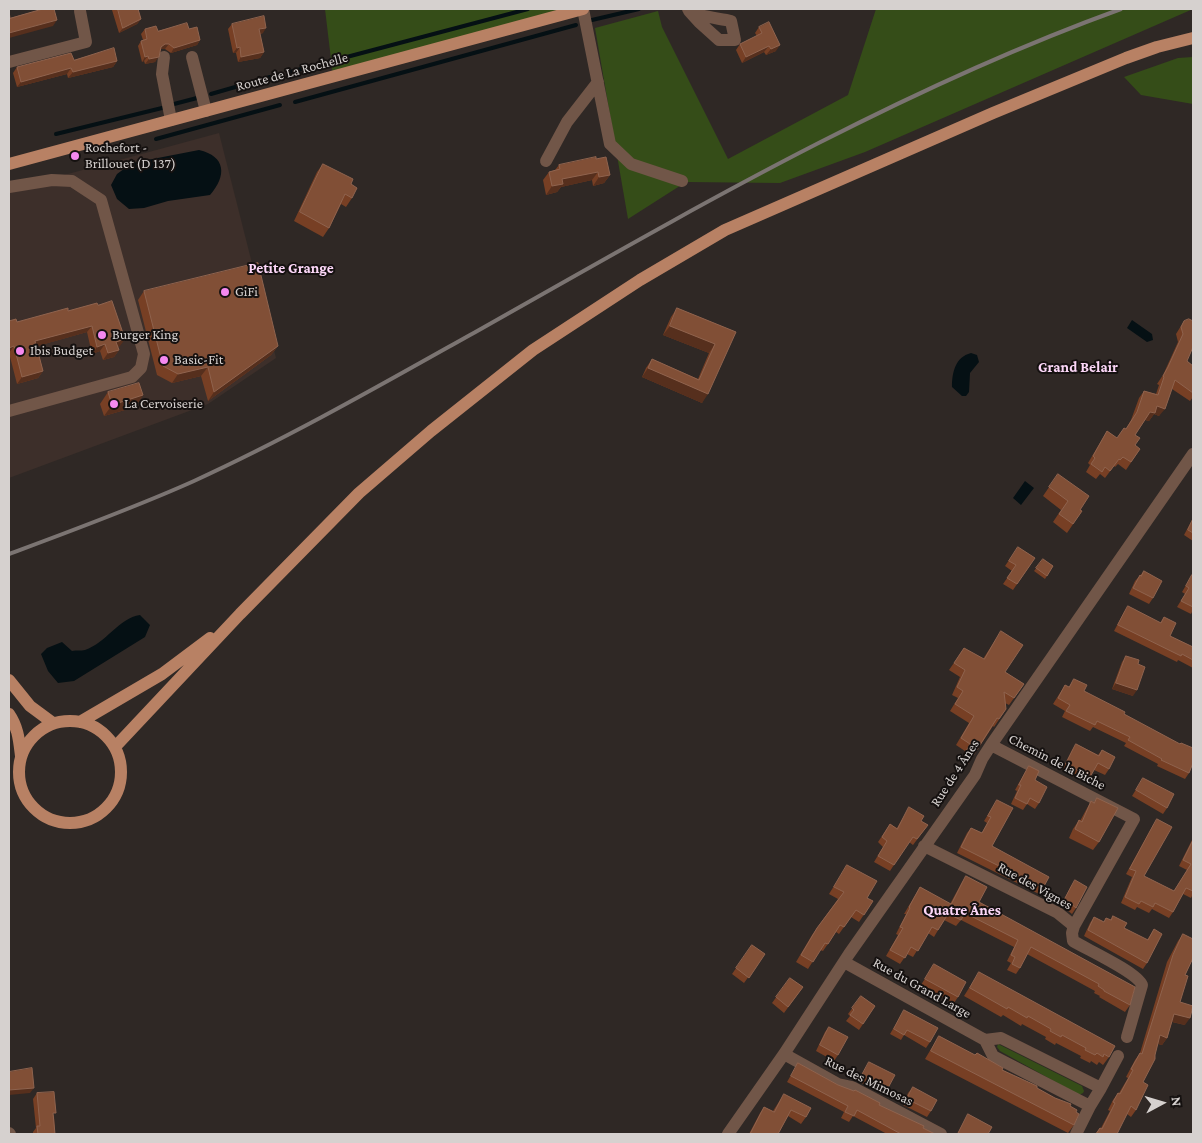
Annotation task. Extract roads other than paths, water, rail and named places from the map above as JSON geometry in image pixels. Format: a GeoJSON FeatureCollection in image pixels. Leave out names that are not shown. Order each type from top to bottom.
{"type":"FeatureCollection","features":[{"type":"Feature","properties":{"kind":"main road","name":"Route de La Rochelle"},"geometry":{"type":"LineString","coordinates":[[9,164],[583,9]]}},
{"type":"Feature","properties":{"kind":"main road"},"geometry":{"type":"LineString","coordinates":[[115,747],[359,493],[431,431],[533,350],[640,280],[725,230],[1126,58],[1193,38]]}},
{"type":"Feature","properties":{"kind":"main road"},"geometry":{"type":"LineString","coordinates":[[80,722],[162,674],[240,615]]}},
{"type":"Feature","properties":{"kind":"main road"},"geometry":{"type":"LineString","coordinates":[[9,680],[30,706],[53,723]]}},
{"type":"Feature","properties":{"kind":"main road"},"geometry":{"type":"LineString","coordinates":[[9,714],[14,721],[19,735],[21,756],[18,773],[21,790],[29,805],[42,816],[58,823],[74,824],[91,820],[105,810],[116,797],[121,780],[121,763],[115,747],[106,735],[94,726],[80,722],[66,721],[53,723],[39,730],[28,742],[21,756]]}},
{"type":"Feature","properties":{"kind":"street"},"geometry":{"type":"LineString","coordinates":[[583,9],[610,144],[631,164],[682,181]]}},
{"type":"Feature","properties":{"kind":"street"},"geometry":{"type":"LineString","coordinates":[[9,62],[86,42],[80,11]]}},
{"type":"Feature","properties":{"kind":"street"},"geometry":{"type":"LineString","coordinates":[[164,57],[162,74],[171,120]]}},
{"type":"Feature","properties":{"kind":"street"},"geometry":{"type":"LineString","coordinates":[[192,57],[206,110]]}},
{"type":"Feature","properties":{"kind":"street"},"geometry":{"type":"LineString","coordinates":[[546,161],[567,122],[598,82]]}},
{"type":"Feature","properties":{"kind":"street"},"geometry":{"type":"LineString","coordinates":[[9,187],[52,180],[72,181],[101,200],[144,354],[141,368],[132,377],[9,411]]}},
{"type":"Feature","properties":{"kind":"street","name":"Rue de 4 Ânes"},"geometry":{"type":"LineString","coordinates":[[728,1134],[784,1054],[844,962],[975,775],[991,745],[1193,454]]}},
{"type":"Feature","properties":{"kind":"street","name":"Chemin de la Biche"},"geometry":{"type":"LineString","coordinates":[[991,745],[1134,819],[1074,926]]}},
{"type":"Feature","properties":{"kind":"street","name":"Rue des Vignes"},"geometry":{"type":"LineString","coordinates":[[924,846],[1058,913],[1074,926],[1072,933],[1073,941],[1140,979],[1142,985],[1127,1037]]}},
{"type":"Feature","properties":{"kind":"street","name":"Rue du Grand Large"},"geometry":{"type":"LineString","coordinates":[[844,962],[986,1040],[1001,1038],[1101,1088]]}},
{"type":"Feature","properties":{"kind":"street","name":"Rue du Grand Large"},"geometry":{"type":"LineString","coordinates":[[986,1040],[993,1056],[1090,1106]]}},
{"type":"Feature","properties":{"kind":"street","name":"Rue des Mimosas"},"geometry":{"type":"LineString","coordinates":[[784,1054],[838,1084],[852,1087],[941,1134]]}},
{"type":"Feature","properties":{"kind":"street"},"geometry":{"type":"LineString","coordinates":[[1076,1134],[1118,1056]]}},
{"type":"Feature","properties":{"kind":"waterway"},"geometry":{"type":"LineString","coordinates":[[290,72],[528,9]]}},
{"type":"Feature","properties":{"kind":"waterway"},"geometry":{"type":"LineString","coordinates":[[592,20],[639,9]]}},
{"type":"Feature","properties":{"kind":"waterway"},"geometry":{"type":"LineString","coordinates":[[295,102],[576,25]]}},
{"type":"Feature","properties":{"kind":"waterway"},"geometry":{"type":"LineString","coordinates":[[211,94],[270,77]]}},
{"type":"Feature","properties":{"kind":"waterway"},"geometry":{"type":"LineString","coordinates":[[174,104],[197,98]]}},
{"type":"Feature","properties":{"kind":"waterway"},"geometry":{"type":"LineString","coordinates":[[156,139],[280,105]]}},
{"type":"Feature","properties":{"kind":"waterway"},"geometry":{"type":"LineString","coordinates":[[56,134],[162,108]]}},
{"type":"Feature","properties":{"kind":"railway"},"geometry":{"type":"LineString","coordinates":[[9,554],[148,501],[229,464],[367,392],[708,201],[789,158],[952,78],[1036,42],[1121,9]]}},
{"type":"Feature","properties":{"kind":"place","name":"Rochefort - Brillouet (D 137)"},"geometry":{"type":"Point","coordinates":[75,156]}},
{"type":"Feature","properties":{"kind":"place","name":"GiFi"},"geometry":{"type":"Point","coordinates":[225,292]}},
{"type":"Feature","properties":{"kind":"place","name":"Burger King"},"geometry":{"type":"Point","coordinates":[102,335]}},
{"type":"Feature","properties":{"kind":"place","name":"Ibis Budget"},"geometry":{"type":"Point","coordinates":[20,351]}},
{"type":"Feature","properties":{"kind":"place","name":"Basic-Fit"},"geometry":{"type":"Point","coordinates":[164,360]}},
{"type":"Feature","properties":{"kind":"place","name":"La Cervoiserie"},"geometry":{"type":"Point","coordinates":[114,404]}},
{"type":"Feature","properties":{"kind":"district","name":"Petite Grange"},"geometry":{"type":"Point","coordinates":[291,268]}},
{"type":"Feature","properties":{"kind":"district","name":"Grand Belair"},"geometry":{"type":"Point","coordinates":[1078,367]}},
{"type":"Feature","properties":{"kind":"district","name":"Quatre Ânes"},"geometry":{"type":"Point","coordinates":[962,910]}}]}
